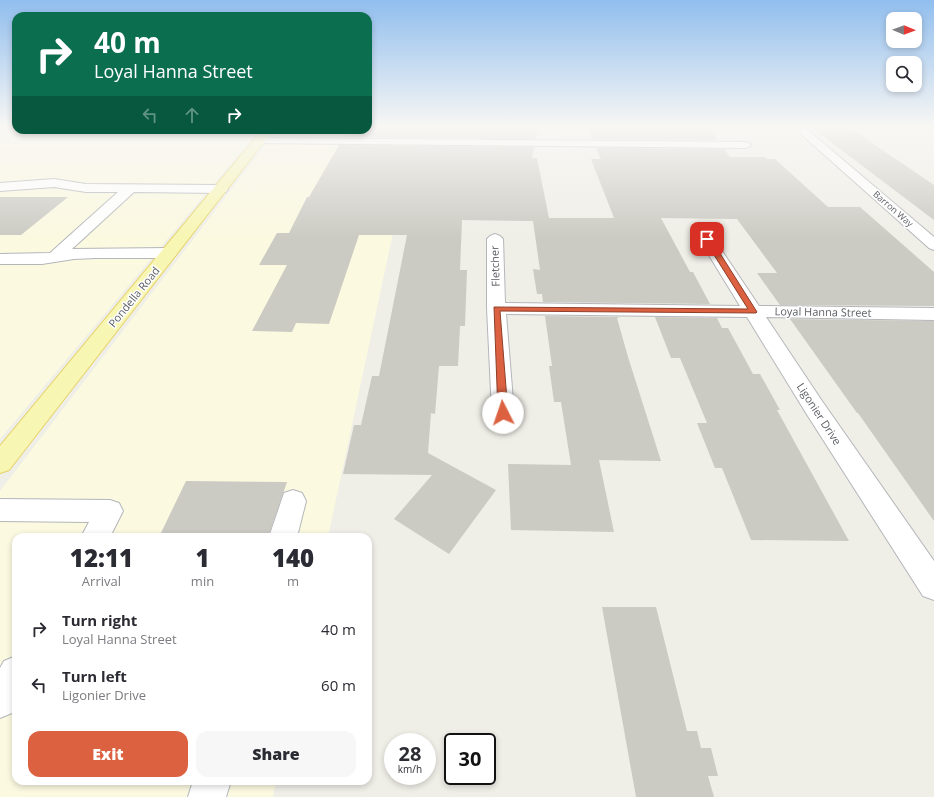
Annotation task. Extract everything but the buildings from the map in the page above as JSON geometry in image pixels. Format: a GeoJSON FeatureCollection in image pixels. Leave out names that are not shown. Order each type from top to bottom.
{"type":"FeatureCollection","features":[{"type":"Feature","properties":{"kind":"main road","name":"Pondella Road"},"geometry":{"type":"LineString","coordinates":[[0,463],[241,163]]}},
{"type":"Feature","properties":{"kind":"street","name":"Barron Way"},"geometry":{"type":"LineString","coordinates":[[839,163],[934,245]]}},
{"type":"Feature","properties":{"kind":"street"},"geometry":{"type":"LineString","coordinates":[[0,187],[25,184],[72,184],[86,188],[221,188]]}},
{"type":"Feature","properties":{"kind":"street"},"geometry":{"type":"LineString","coordinates":[[55,257],[131,188]]}},
{"type":"Feature","properties":{"kind":"street","name":"Fletcher"},"geometry":{"type":"LineString","coordinates":[[494,239],[496,308],[503,413]]}},
{"type":"Feature","properties":{"kind":"street","name":"Ligonier Drive"},"geometry":{"type":"LineString","coordinates":[[707,239],[814,407],[934,586]]}},
{"type":"Feature","properties":{"kind":"street"},"geometry":{"type":"LineString","coordinates":[[0,259],[42,259],[96,253],[169,253]]}},
{"type":"Feature","properties":{"kind":"street","name":"Loyal Hanna Street"},"geometry":{"type":"LineString","coordinates":[[496,308],[934,314]]}},
{"type":"Feature","properties":{"kind":"street"},"geometry":{"type":"LineString","coordinates":[[284,533],[293,501]]}},
{"type":"Feature","properties":{"kind":"street"},"geometry":{"type":"LineString","coordinates":[[0,510],[110,511],[97,533]]}},
{"type":"Feature","properties":{"kind":"street"},"geometry":{"type":"LineString","coordinates":[[0,701],[12,680]]}},
{"type":"Feature","properties":{"kind":"street"},"geometry":{"type":"LineString","coordinates":[[207,797],[211,785]]}},
{"type":"Feature","properties":{"kind":"shaded area"},"geometry":{"type":"Polygon","coordinates":[[[0,163],[231,163],[0,439],[0,163]]]}},
{"type":"Feature","properties":{"kind":"shaded area"},"geometry":{"type":"Polygon","coordinates":[[[252,163],[409,163],[329,533],[12,533],[12,785],[275,785],[273,797],[0,797],[0,491],[252,163]]]}},
{"type":"Feature","properties":{"kind":"route"},"geometry":{"type":"LineString","coordinates":[[503,413],[496,308],[753,312],[707,239]]}}]}
